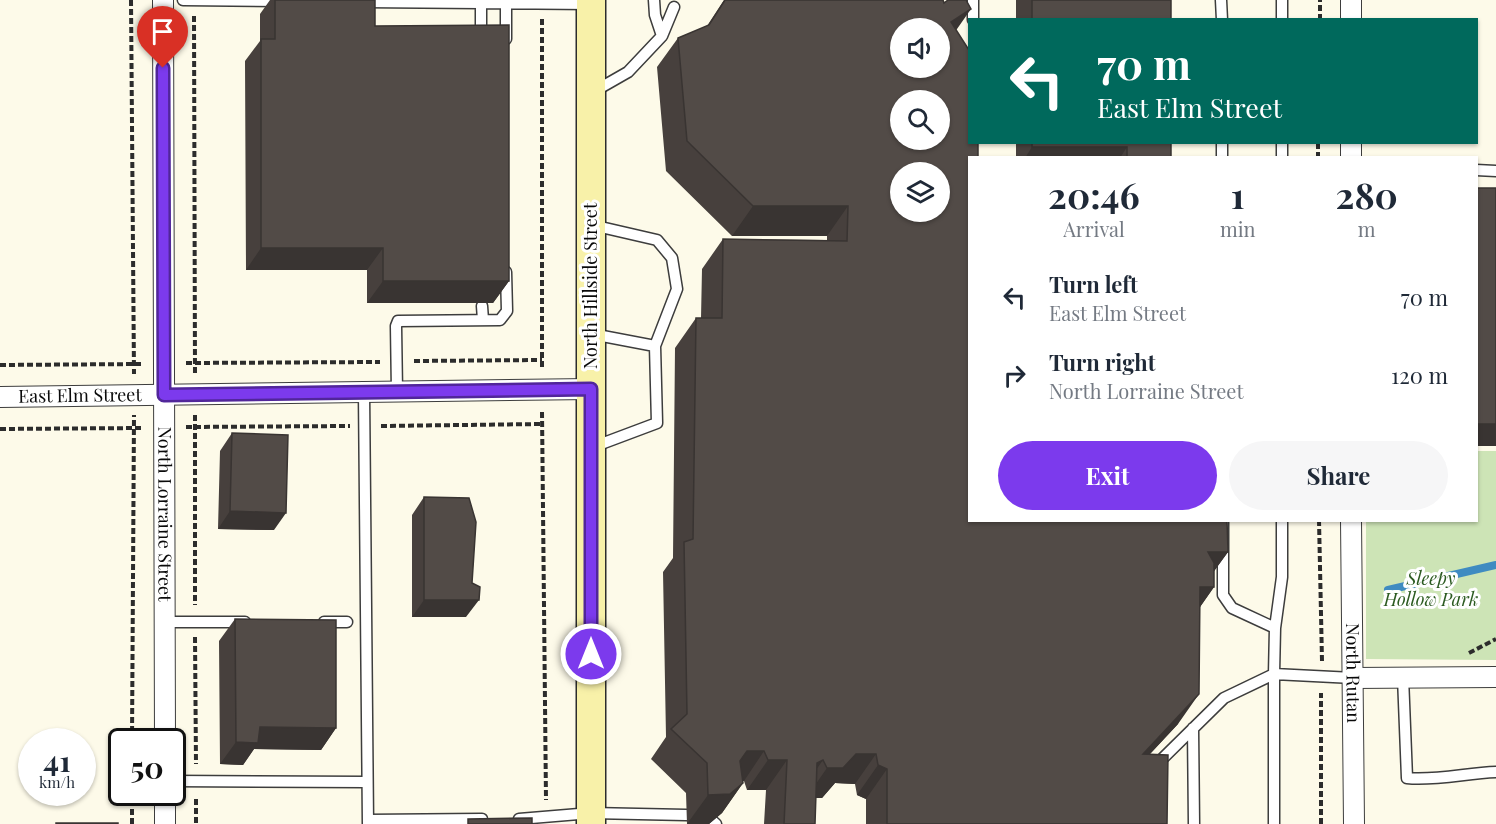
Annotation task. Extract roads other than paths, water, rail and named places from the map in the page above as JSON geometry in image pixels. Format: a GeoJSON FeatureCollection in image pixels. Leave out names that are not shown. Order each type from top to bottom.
{"type":"FeatureCollection","features":[{"type":"Feature","properties":{"kind":"main road","name":"North Hillside Street"},"geometry":{"type":"LineString","coordinates":[[591,2],[591,819]]}},
{"type":"Feature","properties":{"kind":"street","name":"North Lorraine Street"},"geometry":{"type":"LineString","coordinates":[[163,0],[165,728]]}},
{"type":"Feature","properties":{"kind":"street"},"geometry":{"type":"LineString","coordinates":[[1351,0],[1351,18]]}},
{"type":"Feature","properties":{"kind":"street","name":"East Elm Street"},"geometry":{"type":"LineString","coordinates":[[0,397],[591,389]]}},
{"type":"Feature","properties":{"kind":"street","name":"North Rutan"},"geometry":{"type":"LineString","coordinates":[[1352,522],[1354,824]]}},
{"type":"Feature","properties":{"kind":"street"},"geometry":{"type":"LineString","coordinates":[[1353,678],[1496,677]]}},
{"type":"Feature","properties":{"kind":"street"},"geometry":{"type":"LineString","coordinates":[[165,806],[165,824]]}},
{"type":"Feature","properties":{"kind":"lane"},"geometry":{"type":"LineString","coordinates":[[183,0],[299,1]]}},
{"type":"Feature","properties":{"kind":"lane"},"geometry":{"type":"LineString","coordinates":[[654,0],[655,15],[662,36]]}},
{"type":"Feature","properties":{"kind":"lane"},"geometry":{"type":"LineString","coordinates":[[973,0],[973,18]]}},
{"type":"Feature","properties":{"kind":"lane"},"geometry":{"type":"LineString","coordinates":[[1221,0],[1222,18]]}},
{"type":"Feature","properties":{"kind":"lane"},"geometry":{"type":"LineString","coordinates":[[1282,0],[1282,18]]}},
{"type":"Feature","properties":{"kind":"lane"},"geometry":{"type":"LineString","coordinates":[[357,2],[591,2]]}},
{"type":"Feature","properties":{"kind":"lane"},"geometry":{"type":"LineString","coordinates":[[481,50],[486,2]]}},
{"type":"Feature","properties":{"kind":"lane"},"geometry":{"type":"LineString","coordinates":[[506,3],[506,50]]}},
{"type":"Feature","properties":{"kind":"lane"},"geometry":{"type":"LineString","coordinates":[[591,94],[628,72],[662,36],[674,7]]}},
{"type":"Feature","properties":{"kind":"lane"},"geometry":{"type":"LineString","coordinates":[[1478,170],[1496,171]]}},
{"type":"Feature","properties":{"kind":"lane"},"geometry":{"type":"LineString","coordinates":[[590,448],[657,423],[655,346],[677,289],[672,258],[657,240],[591,225]]}},
{"type":"Feature","properties":{"kind":"lane"},"geometry":{"type":"LineString","coordinates":[[397,392],[396,327],[398,321],[504,318],[506,255]]}},
{"type":"Feature","properties":{"kind":"lane"},"geometry":{"type":"LineString","coordinates":[[482,306],[483,320]]}},
{"type":"Feature","properties":{"kind":"lane"},"geometry":{"type":"LineString","coordinates":[[591,334],[655,346]]}},
{"type":"Feature","properties":{"kind":"lane"},"geometry":{"type":"LineString","coordinates":[[364,392],[368,822],[498,819]]}},
{"type":"Feature","properties":{"kind":"lane"},"geometry":{"type":"LineString","coordinates":[[1223,522],[1223,595],[1232,608],[1275,628]]}},
{"type":"Feature","properties":{"kind":"lane"},"geometry":{"type":"LineString","coordinates":[[1274,824],[1275,628],[1282,577],[1282,522]]}},
{"type":"Feature","properties":{"kind":"lane"},"geometry":{"type":"LineString","coordinates":[[165,622],[254,622]]}},
{"type":"Feature","properties":{"kind":"lane"},"geometry":{"type":"LineString","coordinates":[[312,622],[347,622]]}},
{"type":"Feature","properties":{"kind":"lane"},"geometry":{"type":"LineString","coordinates":[[1151,770],[1224,698],[1274,674],[1353,678]]}},
{"type":"Feature","properties":{"kind":"lane"},"geometry":{"type":"LineString","coordinates":[[1403,677],[1407,778],[1426,780],[1454,774],[1496,772]]}},
{"type":"Feature","properties":{"kind":"lane"},"geometry":{"type":"LineString","coordinates":[[1194,728],[1194,824]]}},
{"type":"Feature","properties":{"kind":"lane"},"geometry":{"type":"LineString","coordinates":[[186,781],[367,782]]}},
{"type":"Feature","properties":{"kind":"lane"},"geometry":{"type":"LineString","coordinates":[[510,819],[686,819],[707,816],[717,824]]}},
{"type":"Feature","properties":{"kind":"waterway"},"geometry":{"type":"LineString","coordinates":[[1388,590],[1496,565]]}},
{"type":"Feature","properties":{"kind":"park label","name":"Sleepy Hollow Park"},"geometry":{"type":"Point","coordinates":[1431,589]}}]}
